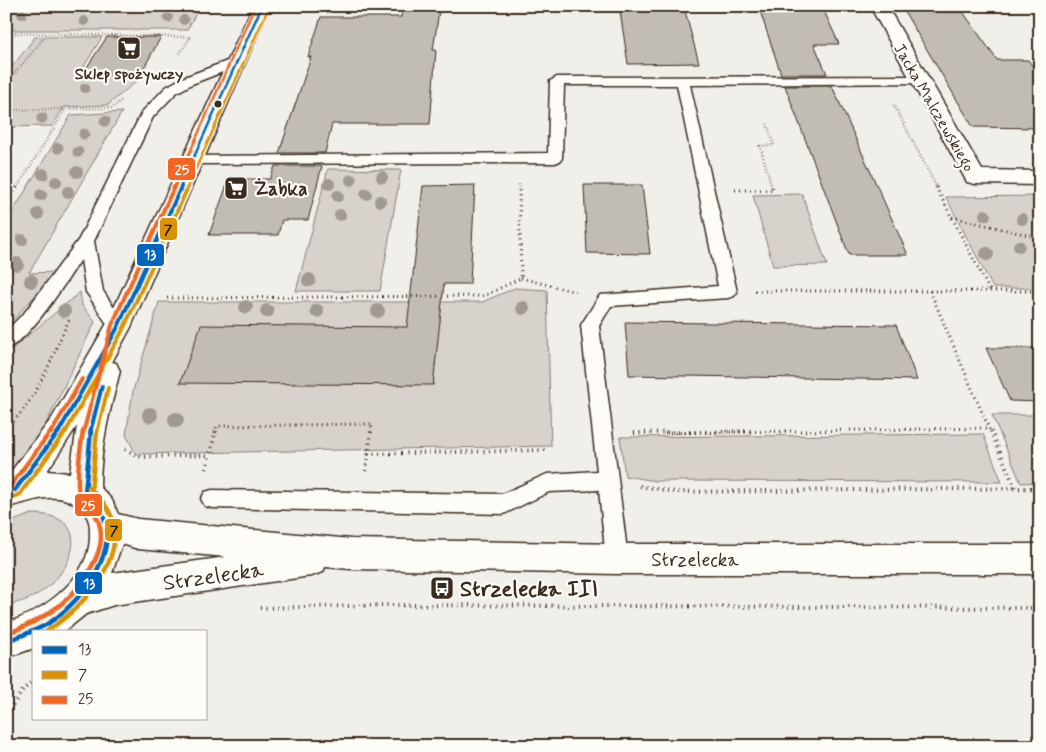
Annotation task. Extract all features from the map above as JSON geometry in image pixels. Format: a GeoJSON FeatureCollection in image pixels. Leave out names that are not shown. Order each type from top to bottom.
{"type":"FeatureCollection","features":[{"type":"Feature","properties":{"kind":"street"},"geometry":{"type":"LineString","coordinates":[[11,492],[62,427],[118,327],[262,6]]}},
{"type":"Feature","properties":{"kind":"street","name":"Jacka Malczewskiego"},"geometry":{"type":"LineString","coordinates":[[878,6],[918,80],[975,177],[1040,178]]}},
{"type":"Feature","properties":{"kind":"street"},"geometry":{"type":"LineString","coordinates":[[85,492],[85,463],[89,430],[118,327]]}},
{"type":"Feature","properties":{"kind":"street"},"geometry":{"type":"LineString","coordinates":[[6,663],[19,636],[55,618],[76,600],[91,581],[102,562],[107,525],[99,506],[85,492],[66,485],[42,484],[11,492]]}},
{"type":"Feature","properties":{"kind":"street","name":"Strzelecka"},"geometry":{"type":"LineString","coordinates":[[107,525],[138,534],[350,554],[617,558],[1040,559]]}},
{"type":"Feature","properties":{"kind":"street","name":"Strzelecka"},"geometry":{"type":"LineString","coordinates":[[76,600],[114,589],[350,554]]}},
{"type":"Feature","properties":{"kind":"lane"},"geometry":{"type":"LineString","coordinates":[[6,342],[31,317],[86,241],[147,116],[171,90],[187,81],[238,61]]}},
{"type":"Feature","properties":{"kind":"lane"},"geometry":{"type":"LineString","coordinates":[[194,159],[555,158],[557,81],[918,80]]}},
{"type":"Feature","properties":{"kind":"lane"},"geometry":{"type":"LineString","coordinates":[[617,558],[590,325],[606,300],[728,292],[683,81]]}},
{"type":"Feature","properties":{"kind":"lane"},"geometry":{"type":"LineString","coordinates":[[86,241],[96,292],[118,327]]}},
{"type":"Feature","properties":{"kind":"lane"},"geometry":{"type":"LineString","coordinates":[[212,499],[504,504],[547,483],[608,480]]}},
{"type":"Feature","properties":{"kind":"path"},"geometry":{"type":"LineString","coordinates":[[6,33],[175,35],[191,37],[183,51],[176,57]]}},
{"type":"Feature","properties":{"kind":"path"},"geometry":{"type":"LineString","coordinates":[[6,84],[48,34]]}},
{"type":"Feature","properties":{"kind":"path"},"geometry":{"type":"LineString","coordinates":[[881,80],[990,292]]}},
{"type":"Feature","properties":{"kind":"path"},"geometry":{"type":"LineString","coordinates":[[6,110],[112,108],[126,97]]}},
{"type":"Feature","properties":{"kind":"path"},"geometry":{"type":"LineString","coordinates":[[6,205],[65,110]]}},
{"type":"Feature","properties":{"kind":"path"},"geometry":{"type":"LineString","coordinates":[[706,190],[773,190],[760,146],[774,145],[767,124]]}},
{"type":"Feature","properties":{"kind":"path"},"geometry":{"type":"LineString","coordinates":[[518,159],[521,278]]}},
{"type":"Feature","properties":{"kind":"path"},"geometry":{"type":"LineString","coordinates":[[952,217],[1040,238]]}},
{"type":"Feature","properties":{"kind":"path"},"geometry":{"type":"LineString","coordinates":[[132,298],[484,296],[521,278],[606,300]]}},
{"type":"Feature","properties":{"kind":"path"},"geometry":{"type":"LineString","coordinates":[[930,291],[1015,488]]}},
{"type":"Feature","properties":{"kind":"path"},"geometry":{"type":"LineString","coordinates":[[728,292],[1040,292]]}},
{"type":"Feature","properties":{"kind":"path"},"geometry":{"type":"LineString","coordinates":[[212,499],[198,499],[217,426],[372,424],[363,502]]}},
{"type":"Feature","properties":{"kind":"path"},"geometry":{"type":"LineString","coordinates":[[368,454],[603,441],[988,428]]}},
{"type":"Feature","properties":{"kind":"path"},"geometry":{"type":"LineString","coordinates":[[121,447],[141,457],[210,455]]}},
{"type":"Feature","properties":{"kind":"path"},"geometry":{"type":"LineString","coordinates":[[608,480],[676,492],[1040,488]]}},
{"type":"Feature","properties":{"kind":"path"},"geometry":{"type":"LineString","coordinates":[[250,608],[392,604],[1040,608]]}},
{"type":"Feature","properties":{"kind":"path"},"geometry":{"type":"LineString","coordinates":[[6,714],[24,689],[32,682]]}},
{"type":"Feature","properties":{"kind":"shaded area"},"geometry":{"type":"Polygon","coordinates":[[[6,6],[200,6],[187,30],[6,30],[6,6]]]}},
{"type":"Feature","properties":{"kind":"shaded area"},"geometry":{"type":"Polygon","coordinates":[[[35,37],[102,37],[78,76],[144,75],[108,105],[64,107],[52,126],[6,127],[6,75],[35,37]]]}},
{"type":"Feature","properties":{"kind":"shaded area"},"geometry":{"type":"Polygon","coordinates":[[[122,112],[29,273],[56,272],[6,328],[6,223],[71,115],[122,112]]]}},
{"type":"Feature","properties":{"kind":"shaded area"},"geometry":{"type":"Polygon","coordinates":[[[328,169],[401,170],[380,291],[296,291],[328,169]]]}},
{"type":"Feature","properties":{"kind":"shaded area"},"geometry":{"type":"Polygon","coordinates":[[[802,194],[827,265],[773,266],[753,195],[802,194]]]}},
{"type":"Feature","properties":{"kind":"shaded area"},"geometry":{"type":"Polygon","coordinates":[[[1040,196],[1040,288],[993,288],[946,197],[1040,196]]]}},
{"type":"Feature","properties":{"kind":"shaded area"},"geometry":{"type":"Polygon","coordinates":[[[515,288],[547,290],[551,446],[136,454],[126,435],[133,391],[159,302],[482,302],[515,288]]]}},
{"type":"Feature","properties":{"kind":"shaded area"},"geometry":{"type":"Polygon","coordinates":[[[80,292],[82,305],[95,322],[32,453],[6,475],[6,354],[80,292]]]}},
{"type":"Feature","properties":{"kind":"shaded area"},"geometry":{"type":"Polygon","coordinates":[[[992,415],[1040,415],[1040,482],[1021,483],[992,415]]]}},
{"type":"Feature","properties":{"kind":"shaded area"},"geometry":{"type":"Polygon","coordinates":[[[983,434],[1002,482],[656,481],[625,476],[620,437],[983,434]]]}},
{"type":"Feature","properties":{"kind":"shaded area"},"geometry":{"type":"Polygon","coordinates":[[[31,514],[51,516],[65,523],[71,533],[72,546],[69,559],[61,573],[50,585],[29,599],[6,605],[6,524],[31,514]]]}},
{"type":"Feature","properties":{"kind":"building"},"geometry":{"type":"Polygon","coordinates":[[[402,11],[439,11],[433,50],[436,50],[430,124],[332,124],[325,153],[279,153],[311,57],[308,57],[321,17],[401,17],[402,11]]]}},
{"type":"Feature","properties":{"kind":"building"},"geometry":{"type":"Polygon","coordinates":[[[620,11],[685,11],[699,63],[628,64],[620,11]]]}},
{"type":"Feature","properties":{"kind":"building"},"geometry":{"type":"Polygon","coordinates":[[[760,11],[824,11],[839,44],[814,44],[827,74],[781,74],[760,11]]]}},
{"type":"Feature","properties":{"kind":"building"},"geometry":{"type":"Polygon","coordinates":[[[904,11],[963,12],[997,60],[1028,60],[1040,76],[1040,128],[973,127],[904,11]]]}},
{"type":"Feature","properties":{"kind":"building"},"geometry":{"type":"Polygon","coordinates":[[[107,37],[161,37],[141,73],[83,73],[107,37]]]}},
{"type":"Feature","properties":{"kind":"building"},"geometry":{"type":"Polygon","coordinates":[[[785,86],[832,86],[908,255],[849,255],[785,86]]]}},
{"type":"Feature","properties":{"kind":"building"},"geometry":{"type":"Polygon","coordinates":[[[275,166],[322,166],[308,220],[282,220],[278,235],[209,235],[229,179],[270,179],[275,166]]]}},
{"type":"Feature","properties":{"kind":"building"},"geometry":{"type":"Polygon","coordinates":[[[475,185],[470,284],[444,284],[433,385],[180,383],[201,325],[407,327],[423,186],[475,185]]]}},
{"type":"Feature","properties":{"kind":"building"},"geometry":{"type":"Polygon","coordinates":[[[584,185],[642,185],[650,254],[587,253],[584,185]]]}},
{"type":"Feature","properties":{"kind":"building"},"geometry":{"type":"Polygon","coordinates":[[[625,322],[896,325],[917,380],[629,375],[625,322]]]}},
{"type":"Feature","properties":{"kind":"building"},"geometry":{"type":"Polygon","coordinates":[[[986,348],[1040,348],[1040,402],[1010,401],[986,348]]]}},
{"type":"Feature","properties":{"kind":"transit line","name":"25"},"geometry":{"type":"LineString","coordinates":[[6,634],[35,622],[72,595],[82,583],[97,556],[100,547],[101,530],[97,517],[79,494],[79,463],[83,429],[112,325],[255,6]]}},
{"type":"Feature","properties":{"kind":"transit line","name":"13"},"geometry":{"type":"LineString","coordinates":[[15,490],[62,427],[118,327],[262,6]]}},
{"type":"Feature","properties":{"kind":"transit line","name":"7"},"geometry":{"type":"LineString","coordinates":[[9,500],[20,494],[67,430],[123,330],[268,9]]}},
{"type":"Feature","properties":{"kind":"transit line","name":"25"},"geometry":{"type":"LineString","coordinates":[[6,487],[11,485],[57,424],[82,379]]}},
{"type":"Feature","properties":{"kind":"transit line","name":"13"},"geometry":{"type":"LineString","coordinates":[[85,492],[89,438],[102,386]]}},
{"type":"Feature","properties":{"kind":"transit line","name":"7"},"geometry":{"type":"LineString","coordinates":[[91,492],[95,439],[108,388]]}},
{"type":"Feature","properties":{"kind":"transit line","name":"7"},"geometry":{"type":"LineString","coordinates":[[48,630],[73,611],[85,598],[97,583],[112,551],[114,534],[112,518],[105,505],[89,487]]}},
{"type":"Feature","properties":{"kind":"transit line","name":"13"},"geometry":{"type":"LineString","coordinates":[[36,630],[55,618],[79,596],[90,583],[105,553],[106,521],[99,506],[85,492]]}},
{"type":"Feature","properties":{"kind":"transit line","name":"13"},"geometry":{"type":"LineString","coordinates":[[6,641],[32,632]]}},
{"type":"Feature","properties":{"kind":"place","name":"Sklep spożywczy"},"geometry":{"type":"Point","coordinates":[129,48]}},
{"type":"Feature","properties":{"kind":"place","name":"Żabka"},"geometry":{"type":"Point","coordinates":[236,188]}},
{"type":"Feature","properties":{"kind":"place","name":"Strzelecka III"},"geometry":{"type":"Point","coordinates":[442,588]}}]}
